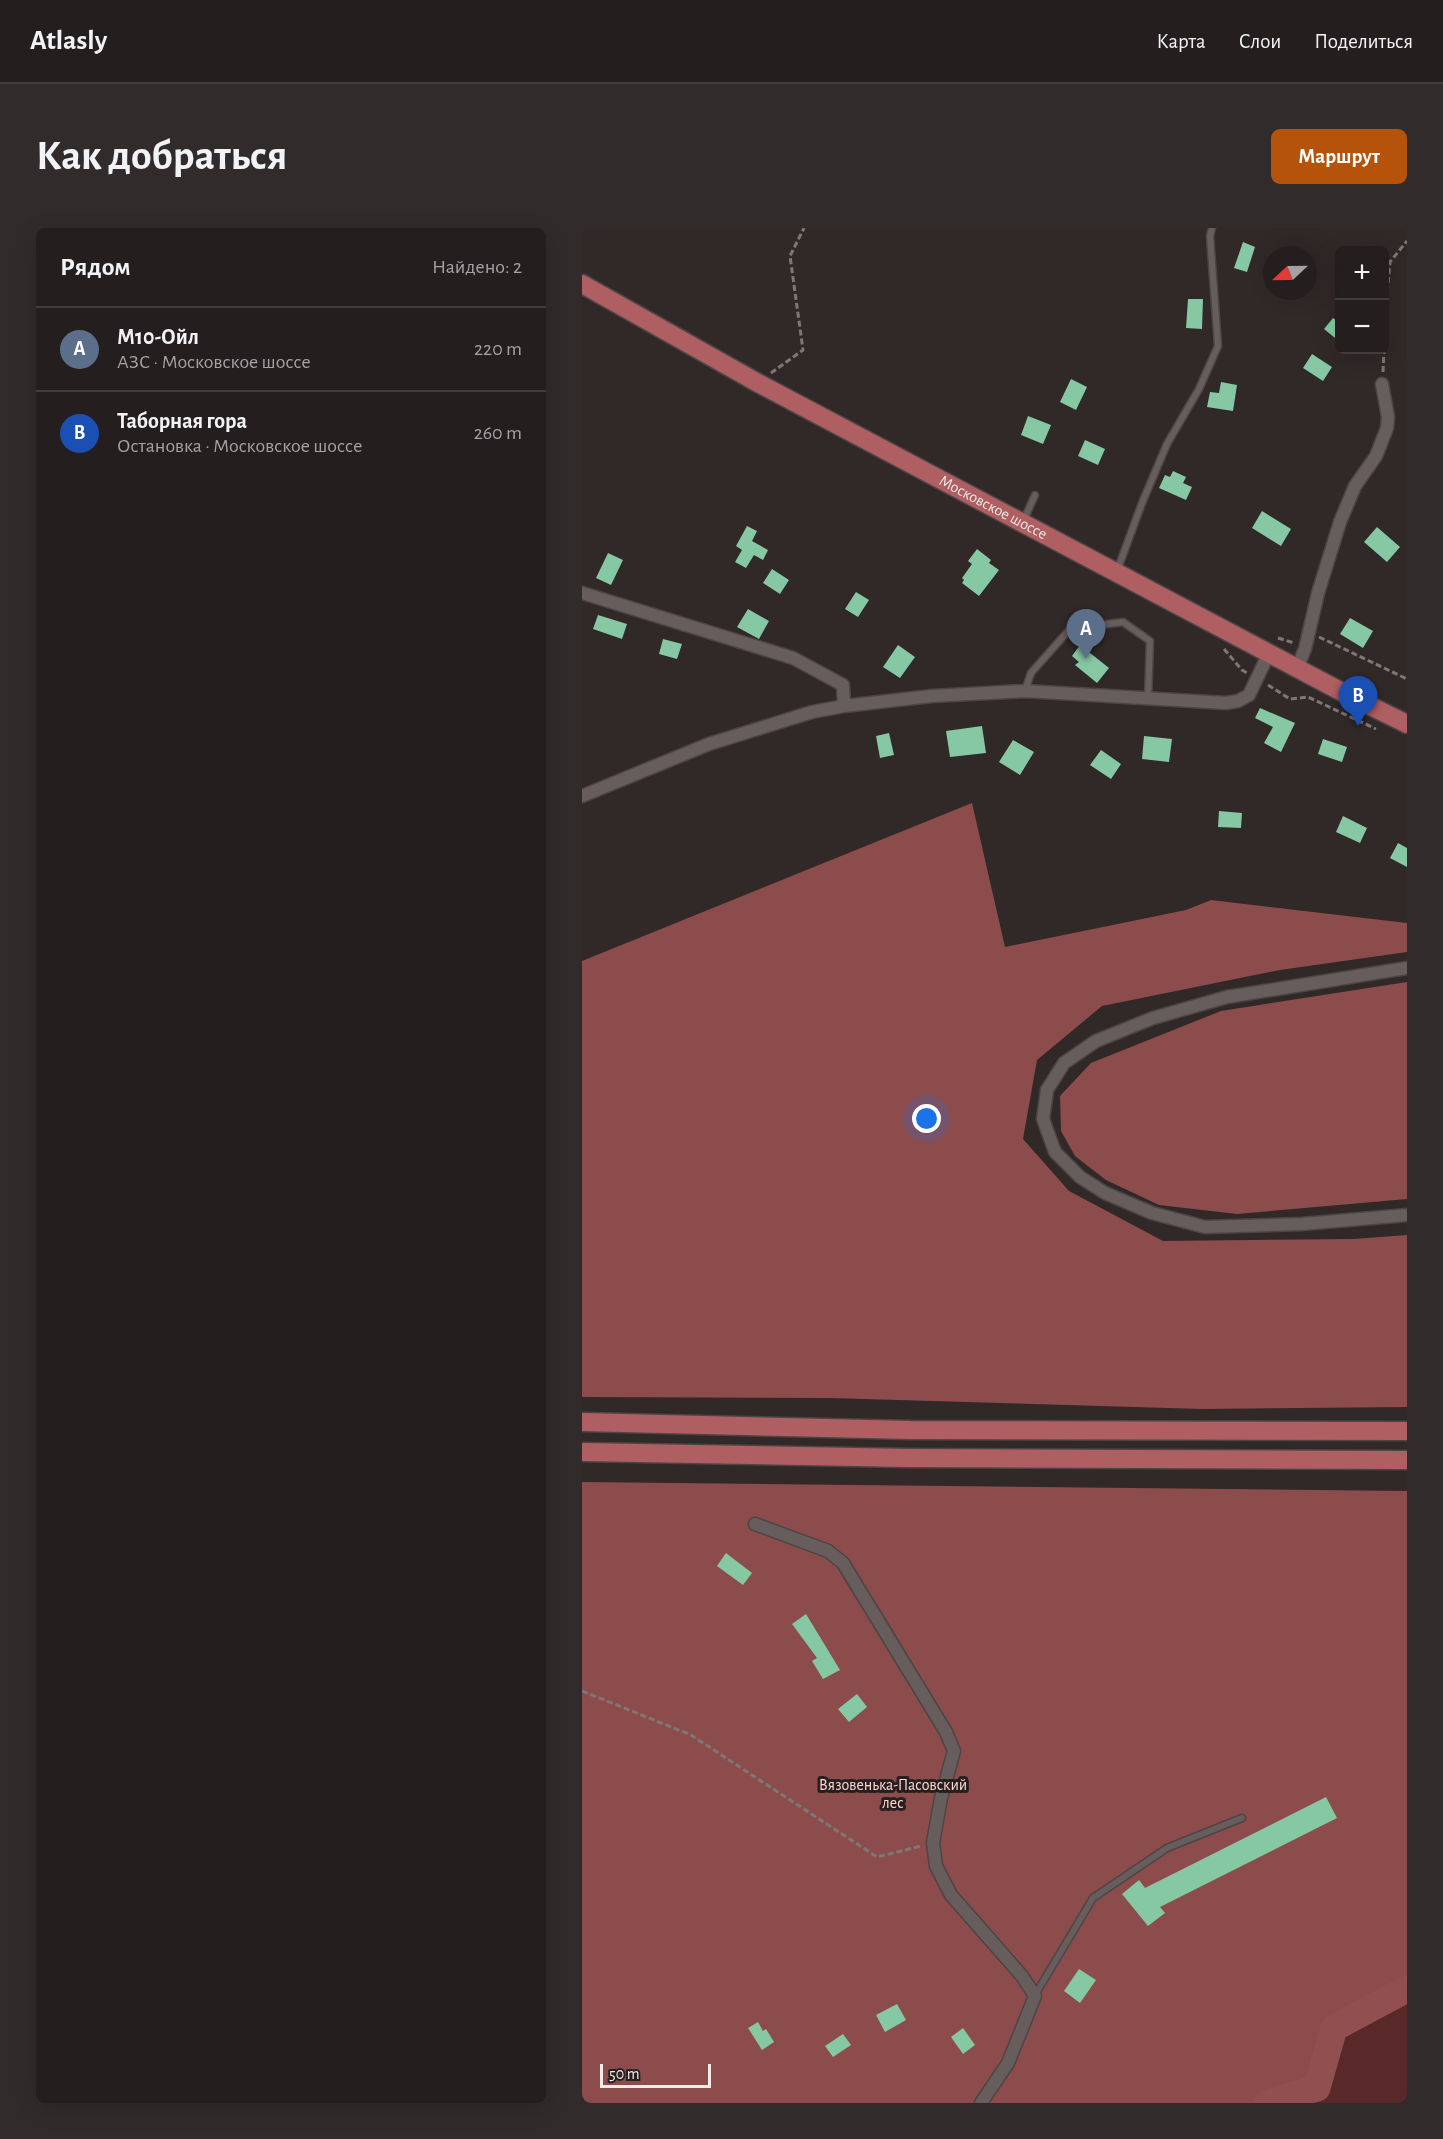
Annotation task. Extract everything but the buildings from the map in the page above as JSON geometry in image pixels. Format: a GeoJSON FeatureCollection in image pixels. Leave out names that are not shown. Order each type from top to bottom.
{"type":"FeatureCollection","features":[{"type":"Feature","properties":{"kind":"main road","name":"Московское шоссе"},"geometry":{"type":"LineString","coordinates":[[582,284],[758,383],[1269,654],[1407,724]]}},
{"type":"Feature","properties":{"kind":"main road"},"geometry":{"type":"LineString","coordinates":[[582,1422],[910,1430],[1407,1431]]}},
{"type":"Feature","properties":{"kind":"main road"},"geometry":{"type":"LineString","coordinates":[[582,1452],[920,1458],[1407,1460]]}},
{"type":"Feature","properties":{"kind":"street"},"geometry":{"type":"LineString","coordinates":[[1297,668],[1305,649],[1340,522],[1354,486],[1376,456],[1387,428],[1388,417],[1383,384]]}},
{"type":"Feature","properties":{"kind":"street"},"geometry":{"type":"LineString","coordinates":[[582,593],[793,658],[843,685],[844,706]]}},
{"type":"Feature","properties":{"kind":"street"},"geometry":{"type":"LineString","coordinates":[[582,796],[709,744],[812,712],[844,706],[932,696],[1025,691],[1226,703],[1238,701],[1249,695],[1269,654]]}},
{"type":"Feature","properties":{"kind":"street"},"geometry":{"type":"LineString","coordinates":[[1407,968],[1227,997],[1153,1018],[1096,1041],[1064,1063],[1047,1090],[1043,1119],[1055,1152],[1080,1176],[1105,1193],[1152,1213],[1205,1227],[1302,1224],[1407,1215]]}},
{"type":"Feature","properties":{"kind":"street"},"geometry":{"type":"LineString","coordinates":[[755,1524],[828,1551],[843,1563],[946,1732],[954,1751],[941,1798],[933,1843],[936,1866],[951,1895],[1022,1976],[1035,1996],[1008,2064],[981,2103]]}},
{"type":"Feature","properties":{"kind":"lane"},"geometry":{"type":"LineString","coordinates":[[1116,572],[1167,444],[1199,389],[1218,346],[1210,236],[1212,228]]}},
{"type":"Feature","properties":{"kind":"lane"},"geometry":{"type":"LineString","coordinates":[[1023,523],[1035,495]]}},
{"type":"Feature","properties":{"kind":"lane"},"geometry":{"type":"LineString","coordinates":[[1025,691],[1031,673],[1070,630],[1123,622],[1150,641],[1148,698]]}},
{"type":"Feature","properties":{"kind":"lane"},"geometry":{"type":"LineString","coordinates":[[1035,1996],[1093,1898],[1167,1848],[1242,1818]]}},
{"type":"Feature","properties":{"kind":"path"},"geometry":{"type":"LineString","coordinates":[[758,383],[803,350],[790,256],[804,228]]}},
{"type":"Feature","properties":{"kind":"path"},"geometry":{"type":"LineString","coordinates":[[1387,300],[1390,262],[1407,241]]}},
{"type":"Feature","properties":{"kind":"path"},"geometry":{"type":"LineString","coordinates":[[1383,384],[1384,354]]}},
{"type":"Feature","properties":{"kind":"path"},"geometry":{"type":"LineString","coordinates":[[1308,632],[1407,679]]}},
{"type":"Feature","properties":{"kind":"path"},"geometry":{"type":"LineString","coordinates":[[582,1691],[691,1735],[877,1857],[933,1843]]}},
{"type":"Feature","properties":{"kind":"shaded area"},"geometry":{"type":"Polygon","coordinates":[[[1407,2003],[1407,2103],[1311,2103],[1319,2089],[1337,2029],[1407,2003]]]}},
{"type":"Feature","properties":{"kind":"green space"},"geometry":{"type":"Polygon","coordinates":[[[972,803],[1005,947],[1186,910],[1211,900],[1407,923],[1407,952],[1280,970],[1102,1006],[1037,1060],[1023,1139],[1069,1191],[1163,1241],[1353,1239],[1407,1235],[1407,1407],[1202,1409],[829,1398],[582,1397],[582,961],[972,803]]]}},
{"type":"Feature","properties":{"kind":"green space"},"geometry":{"type":"Polygon","coordinates":[[[1407,982],[1407,1199],[1237,1214],[1159,1205],[1106,1180],[1075,1156],[1061,1131],[1060,1096],[1091,1063],[1221,1011],[1407,982]]]}},
{"type":"Feature","properties":{"kind":"green space","name":"Вязовенька-Пасовский лес"},"geometry":{"type":"Polygon","coordinates":[[[582,1482],[1407,1491],[1407,2003],[1337,2029],[1319,2089],[1311,2103],[582,2103],[582,1482]]]}},
{"type":"Feature","properties":{"kind":"waterway"},"geometry":{"type":"LineString","coordinates":[[1267,2103],[1317,2088],[1334,2028],[1407,1989]]}},
{"type":"Feature","properties":{"kind":"place","name":"М10-Ойл"},"geometry":{"type":"Point","coordinates":[1086,659]}},
{"type":"Feature","properties":{"kind":"place","name":"Таборная гора"},"geometry":{"type":"Point","coordinates":[1358,726]}}]}
